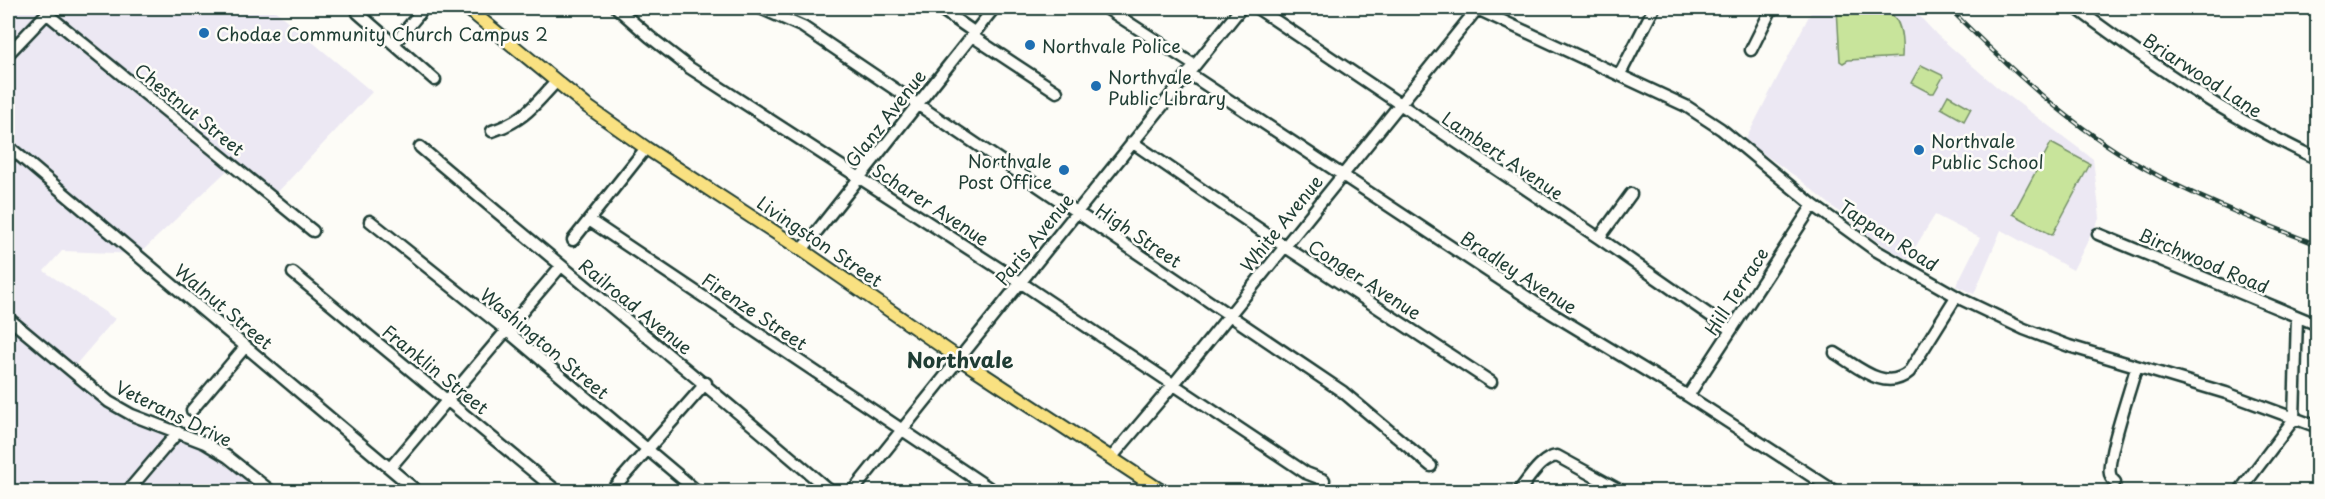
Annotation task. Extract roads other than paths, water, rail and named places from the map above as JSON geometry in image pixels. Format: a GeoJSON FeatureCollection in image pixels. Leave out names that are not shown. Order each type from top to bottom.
{"type":"FeatureCollection","features":[{"type":"Feature","properties":{"kind":"main road","name":"Livingston Street"},"geometry":{"type":"LineString","coordinates":[[466,8],[556,82],[646,148],[1162,492]]}},
{"type":"Feature","properties":{"kind":"street"},"geometry":{"type":"LineString","coordinates":[[357,8],[358,13],[435,80]]}},
{"type":"Feature","properties":{"kind":"street"},"geometry":{"type":"LineString","coordinates":[[394,44],[424,8]]}},
{"type":"Feature","properties":{"kind":"street","name":"Scharer Avenue"},"geometry":{"type":"LineString","coordinates":[[617,8],[650,38],[690,68],[1020,282],[1306,473],[1324,480]]}},
{"type":"Feature","properties":{"kind":"street","name":"High Street"},"geometry":{"type":"LineString","coordinates":[[760,8],[803,27],[1343,392],[1431,466]]}},
{"type":"Feature","properties":{"kind":"street"},"geometry":{"type":"LineString","coordinates":[[939,8],[1058,92]]}},
{"type":"Feature","properties":{"kind":"street","name":"Glanz Avenue"},"geometry":{"type":"LineString","coordinates":[[802,250],[994,8]]}},
{"type":"Feature","properties":{"kind":"street","name":"Bradley Avenue"},"geometry":{"type":"LineString","coordinates":[[1106,8],[1341,174],[1551,313],[1688,396],[1836,492]]}},
{"type":"Feature","properties":{"kind":"street","name":"Paris Avenue"},"geometry":{"type":"LineString","coordinates":[[852,492],[1241,8]]}},
{"type":"Feature","properties":{"kind":"street","name":"Lambert Avenue"},"geometry":{"type":"LineString","coordinates":[[1257,8],[1599,238],[1731,330]]}},
{"type":"Feature","properties":{"kind":"street"},"geometry":{"type":"LineString","coordinates":[[1620,74],[1654,8]]}},
{"type":"Feature","properties":{"kind":"street"},"geometry":{"type":"LineString","coordinates":[[1751,50],[1772,8]]}},
{"type":"Feature","properties":{"kind":"street","name":"Briarwood Lane"},"geometry":{"type":"LineString","coordinates":[[2076,8],[2192,91],[2253,127],[2318,159]]}},
{"type":"Feature","properties":{"kind":"street","name":"White Avenue"},"geometry":{"type":"LineString","coordinates":[[1111,458],[1173,385],[1341,174],[1482,9]]}},
{"type":"Feature","properties":{"kind":"street","name":"Tappan Road"},"geometry":{"type":"LineString","coordinates":[[1482,9],[1699,114],[1813,205],[1875,250],[1956,297],[2033,333],[2136,368],[2226,393],[2318,427]]}},
{"type":"Feature","properties":{"kind":"street"},"geometry":{"type":"LineString","coordinates":[[8,54],[49,10]]}},
{"type":"Feature","properties":{"kind":"street","name":"Chestnut Street"},"geometry":{"type":"LineString","coordinates":[[49,10],[313,231]]}},
{"type":"Feature","properties":{"kind":"street"},"geometry":{"type":"LineString","coordinates":[[492,131],[510,126],[522,117],[556,82]]}},
{"type":"Feature","properties":{"kind":"street","name":"Conger Avenue"},"geometry":{"type":"LineString","coordinates":[[1132,142],[1284,246],[1491,382]]}},
{"type":"Feature","properties":{"kind":"street","name":"Walnut Street"},"geometry":{"type":"LineString","coordinates":[[8,146],[418,492]]}},
{"type":"Feature","properties":{"kind":"street","name":"Railroad Avenue"},"geometry":{"type":"LineString","coordinates":[[420,147],[561,266],[706,383],[831,492]]}},
{"type":"Feature","properties":{"kind":"street"},"geometry":{"type":"LineString","coordinates":[[573,240],[646,148]]}},
{"type":"Feature","properties":{"kind":"street"},"geometry":{"type":"LineString","coordinates":[[1599,238],[1631,194]]}},
{"type":"Feature","properties":{"kind":"street","name":"Hill Terrace"},"geometry":{"type":"LineString","coordinates":[[1688,396],[1813,205]]}},
{"type":"Feature","properties":{"kind":"street","name":"Firenze Street"},"geometry":{"type":"LineString","coordinates":[[589,220],[995,492]]}},
{"type":"Feature","properties":{"kind":"street","name":"Washington Street"},"geometry":{"type":"LineString","coordinates":[[370,221],[506,330],[698,492]]}},
{"type":"Feature","properties":{"kind":"street","name":"Birchwood Road"},"geometry":{"type":"LineString","coordinates":[[2098,234],[2318,325]]}},
{"type":"Feature","properties":{"kind":"street"},"geometry":{"type":"LineString","coordinates":[[390,468],[561,266]]}},
{"type":"Feature","properties":{"kind":"street","name":"Franklin Street"},"geometry":{"type":"LineString","coordinates":[[293,273],[558,492]]}},
{"type":"Feature","properties":{"kind":"street"},"geometry":{"type":"LineString","coordinates":[[1835,353],[1880,379],[1902,378],[1909,372],[1956,297]]}},
{"type":"Feature","properties":{"kind":"street"},"geometry":{"type":"LineString","coordinates":[[2239,492],[2294,419],[2297,317]]}},
{"type":"Feature","properties":{"kind":"street","name":"Veterans Drive"},"geometry":{"type":"LineString","coordinates":[[8,318],[109,402],[132,415],[205,443],[228,457],[272,492]]}},
{"type":"Feature","properties":{"kind":"street"},"geometry":{"type":"LineString","coordinates":[[192,410],[246,346]]}},
{"type":"Feature","properties":{"kind":"street"},"geometry":{"type":"LineString","coordinates":[[2115,482],[2111,478],[2110,467],[2116,434],[2136,368]]}},
{"type":"Feature","properties":{"kind":"street"},"geometry":{"type":"LineString","coordinates":[[610,492],[706,383]]}},
{"type":"Feature","properties":{"kind":"street"},"geometry":{"type":"LineString","coordinates":[[127,492],[178,432]]}},
{"type":"Feature","properties":{"kind":"street"},"geometry":{"type":"LineString","coordinates":[[1542,447],[1549,457]]}},
{"type":"Feature","properties":{"kind":"street"},"geometry":{"type":"LineString","coordinates":[[1518,492],[1549,457],[1557,456],[1623,492]]}},
{"type":"Feature","properties":{"kind":"railway"},"geometry":{"type":"LineString","coordinates":[[1949,8],[2042,95],[2092,135],[2118,152],[2188,191],[2318,245]]}},
{"type":"Feature","properties":{"kind":"place","name":"Chodae Community Church Campus 2"},"geometry":{"type":"Point","coordinates":[204,33]}},
{"type":"Feature","properties":{"kind":"place","name":"Northvale Police"},"geometry":{"type":"Point","coordinates":[1030,45]}},
{"type":"Feature","properties":{"kind":"place","name":"Northvale Public Library"},"geometry":{"type":"Point","coordinates":[1096,86]}},
{"type":"Feature","properties":{"kind":"place","name":"Northvale Public School"},"geometry":{"type":"Point","coordinates":[1919,150]}},
{"type":"Feature","properties":{"kind":"place","name":"Northvale Post Office"},"geometry":{"type":"Point","coordinates":[1064,170]}},
{"type":"Feature","properties":{"kind":"district","name":"Northvale"},"geometry":{"type":"Point","coordinates":[960,359]}}]}
